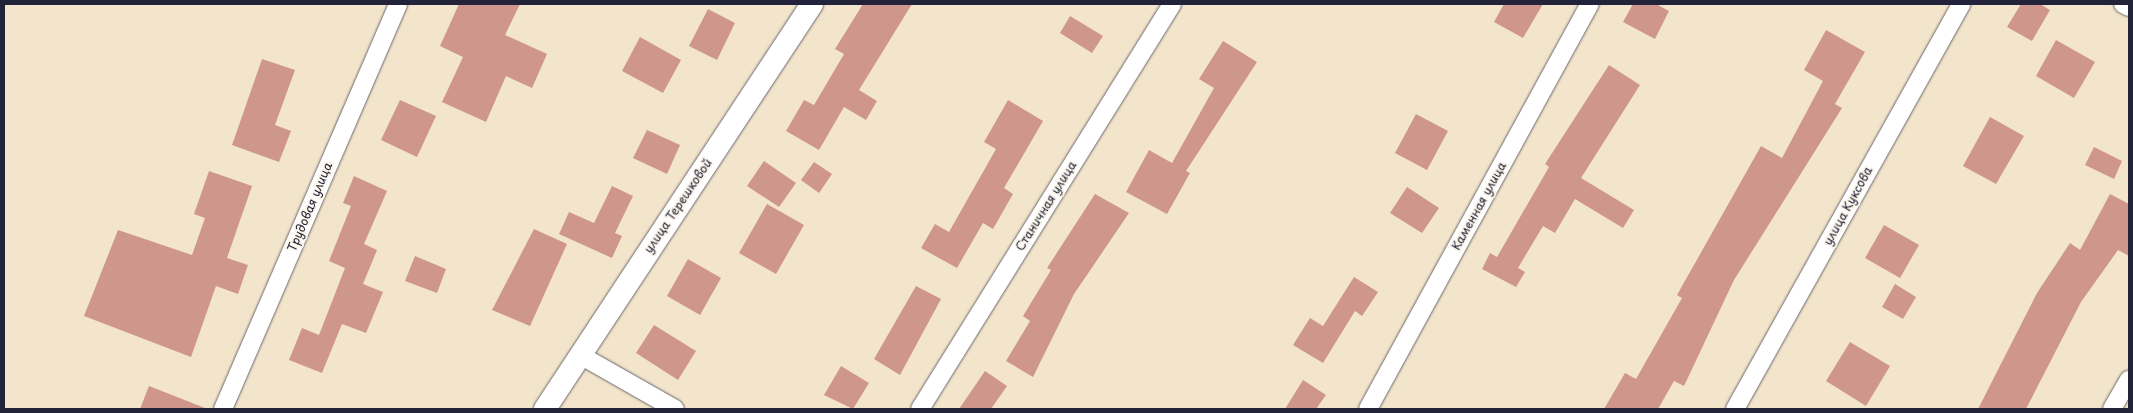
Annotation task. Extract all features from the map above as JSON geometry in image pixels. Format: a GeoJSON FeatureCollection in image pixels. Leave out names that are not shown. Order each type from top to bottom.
{"type":"FeatureCollection","features":[{"type":"Feature","properties":{"kind":"street","name":"Трудовая улица"},"geometry":{"type":"LineString","coordinates":[[223,409],[398,4]]}},
{"type":"Feature","properties":{"kind":"street","name":"улица Терешковой"},"geometry":{"type":"LineString","coordinates":[[545,409],[812,4]]}},
{"type":"Feature","properties":{"kind":"street","name":"Станичная улица"},"geometry":{"type":"LineString","coordinates":[[920,409],[1172,4]]}},
{"type":"Feature","properties":{"kind":"street","name":"Каменная улица"},"geometry":{"type":"LineString","coordinates":[[1368,409],[1590,4]]}},
{"type":"Feature","properties":{"kind":"street","name":"улица Куксова"},"geometry":{"type":"LineString","coordinates":[[1735,409],[1961,4]]}},
{"type":"Feature","properties":{"kind":"street"},"geometry":{"type":"LineString","coordinates":[[2123,4],[2129,8]]}},
{"type":"Feature","properties":{"kind":"street"},"geometry":{"type":"LineString","coordinates":[[580,355],[675,409]]}},
{"type":"Feature","properties":{"kind":"street"},"geometry":{"type":"LineString","coordinates":[[2112,409],[2129,380]]}},
{"type":"Feature","properties":{"kind":"building"},"geometry":{"type":"Polygon","coordinates":[[[459,4],[520,4],[505,35],[547,54],[532,88],[506,76],[486,122],[442,102],[463,57],[440,46],[459,4]]]}},
{"type":"Feature","properties":{"kind":"building"},"geometry":{"type":"Polygon","coordinates":[[[863,4],[912,4],[859,90],[877,101],[866,120],[844,107],[819,150],[786,131],[804,100],[814,105],[844,54],[835,49],[863,4]]]}},
{"type":"Feature","properties":{"kind":"building"},"geometry":{"type":"Polygon","coordinates":[[[1504,4],[1543,4],[1523,38],[1494,22],[1504,4]]]}},
{"type":"Feature","properties":{"kind":"building"},"geometry":{"type":"Polygon","coordinates":[[[1633,4],[1656,4],[1669,11],[1655,39],[1623,22],[1633,4]]]}},
{"type":"Feature","properties":{"kind":"building"},"geometry":{"type":"Polygon","coordinates":[[[2021,4],[2040,4],[2050,10],[2032,41],[2007,27],[2021,4]]]}},
{"type":"Feature","properties":{"kind":"building"},"geometry":{"type":"Polygon","coordinates":[[[708,9],[735,23],[717,60],[689,46],[708,9]]]}},
{"type":"Feature","properties":{"kind":"building"},"geometry":{"type":"Polygon","coordinates":[[[1070,16],[1103,36],[1092,53],[1060,33],[1070,16]]]}},
{"type":"Feature","properties":{"kind":"building"},"geometry":{"type":"Polygon","coordinates":[[[1826,30],[1865,52],[1835,104],[1842,108],[1734,280],[1684,386],[1674,381],[1658,409],[1604,409],[1625,373],[1636,379],[1682,298],[1677,295],[1761,146],[1782,158],[1823,81],[1804,70],[1826,30]]]}},
{"type":"Feature","properties":{"kind":"building"},"geometry":{"type":"Polygon","coordinates":[[[640,37],[681,60],[663,93],[622,71],[640,37]]]}},
{"type":"Feature","properties":{"kind":"building"},"geometry":{"type":"Polygon","coordinates":[[[2056,40],[2095,62],[2074,98],[2036,76],[2056,40]]]}},
{"type":"Feature","properties":{"kind":"building"},"geometry":{"type":"Polygon","coordinates":[[[1223,41],[1257,62],[1186,171],[1190,173],[1167,214],[1126,192],[1149,150],[1172,163],[1214,88],[1199,79],[1223,41]]]}},
{"type":"Feature","properties":{"kind":"building"},"geometry":{"type":"Polygon","coordinates":[[[262,59],[295,70],[275,125],[291,131],[279,162],[232,145],[262,59]]]}},
{"type":"Feature","properties":{"kind":"building"},"geometry":{"type":"Polygon","coordinates":[[[1609,65],[1640,85],[1581,178],[1634,210],[1623,228],[1575,199],[1555,233],[1543,226],[1518,268],[1525,272],[1516,287],[1482,269],[1490,253],[1497,257],[1549,167],[1545,164],[1609,65]]]}},
{"type":"Feature","properties":{"kind":"building"},"geometry":{"type":"Polygon","coordinates":[[[400,100],[436,116],[417,157],[381,140],[400,100]]]}},
{"type":"Feature","properties":{"kind":"building"},"geometry":{"type":"Polygon","coordinates":[[[1008,100],[1043,121],[1004,188],[1013,194],[993,229],[983,223],[957,268],[921,248],[935,224],[949,232],[996,149],[984,142],[1008,100]]]}},
{"type":"Feature","properties":{"kind":"building"},"geometry":{"type":"Polygon","coordinates":[[[1416,114],[1448,131],[1427,170],[1395,153],[1416,114]]]}},
{"type":"Feature","properties":{"kind":"building"},"geometry":{"type":"Polygon","coordinates":[[[1990,117],[2024,136],[1996,184],[1963,166],[1990,117]]]}},
{"type":"Feature","properties":{"kind":"building"},"geometry":{"type":"Polygon","coordinates":[[[647,130],[680,145],[667,174],[633,158],[647,130]]]}},
{"type":"Feature","properties":{"kind":"building"},"geometry":{"type":"Polygon","coordinates":[[[2094,147],[2122,161],[2114,179],[2085,165],[2094,147]]]}},
{"type":"Feature","properties":{"kind":"building"},"geometry":{"type":"Polygon","coordinates":[[[764,161],[796,183],[779,207],[747,186],[764,161]]]}},
{"type":"Feature","properties":{"kind":"building"},"geometry":{"type":"Polygon","coordinates":[[[814,162],[832,174],[819,193],[801,180],[814,162]]]}},
{"type":"Feature","properties":{"kind":"building"},"geometry":{"type":"Polygon","coordinates":[[[209,171],[252,186],[227,258],[248,265],[238,294],[216,286],[191,357],[84,316],[118,230],[192,255],[205,218],[194,214],[209,171]]]}},
{"type":"Feature","properties":{"kind":"building"},"geometry":{"type":"Polygon","coordinates":[[[354,176],[387,191],[364,244],[377,250],[363,284],[383,292],[366,333],[342,324],[322,373],[289,360],[302,328],[319,335],[345,268],[329,261],[351,206],[343,203],[354,176]]]}},
{"type":"Feature","properties":{"kind":"building"},"geometry":{"type":"Polygon","coordinates":[[[612,186],[633,196],[615,233],[622,236],[612,258],[559,234],[569,212],[594,223],[612,186]]]}},
{"type":"Feature","properties":{"kind":"building"},"geometry":{"type":"Polygon","coordinates":[[[1407,187],[1439,208],[1422,233],[1390,213],[1407,187]]]}},
{"type":"Feature","properties":{"kind":"building"},"geometry":{"type":"Polygon","coordinates":[[[1095,194],[1129,213],[1074,294],[1033,377],[1006,361],[1030,321],[1023,316],[1051,270],[1047,268],[1095,194]]]}},
{"type":"Feature","properties":{"kind":"building"},"geometry":{"type":"Polygon","coordinates":[[[2110,194],[2129,204],[2129,256],[2118,250],[2081,302],[2026,409],[1978,409],[2037,293],[2070,243],[2080,250],[2110,194]]]}},
{"type":"Feature","properties":{"kind":"building"},"geometry":{"type":"Polygon","coordinates":[[[767,204],[804,225],[776,274],[739,253],[767,204]]]}},
{"type":"Feature","properties":{"kind":"building"},"geometry":{"type":"Polygon","coordinates":[[[1884,225],[1919,245],[1900,278],[1865,258],[1884,225]]]}},
{"type":"Feature","properties":{"kind":"building"},"geometry":{"type":"Polygon","coordinates":[[[534,229],[567,244],[530,326],[492,310],[534,229]]]}},
{"type":"Feature","properties":{"kind":"building"},"geometry":{"type":"Polygon","coordinates":[[[415,256],[446,269],[437,293],[405,281],[415,256]]]}},
{"type":"Feature","properties":{"kind":"building"},"geometry":{"type":"Polygon","coordinates":[[[688,259],[721,278],[700,315],[667,296],[688,259]]]}},
{"type":"Feature","properties":{"kind":"building"},"geometry":{"type":"Polygon","coordinates":[[[1354,277],[1378,292],[1362,316],[1355,311],[1323,363],[1293,345],[1310,318],[1323,326],[1354,277]]]}},
{"type":"Feature","properties":{"kind":"building"},"geometry":{"type":"Polygon","coordinates":[[[1895,284],[1916,297],[1903,319],[1882,307],[1895,284]]]}},
{"type":"Feature","properties":{"kind":"building"},"geometry":{"type":"Polygon","coordinates":[[[916,286],[941,299],[900,375],[874,359],[916,286]]]}},
{"type":"Feature","properties":{"kind":"building"},"geometry":{"type":"Polygon","coordinates":[[[654,325],[696,351],[678,380],[636,353],[654,325]]]}},
{"type":"Feature","properties":{"kind":"building"},"geometry":{"type":"Polygon","coordinates":[[[1850,342],[1890,366],[1866,406],[1826,381],[1850,342]]]}},
{"type":"Feature","properties":{"kind":"building"},"geometry":{"type":"Polygon","coordinates":[[[841,366],[869,383],[853,409],[824,395],[841,366]]]}},
{"type":"Feature","properties":{"kind":"building"},"geometry":{"type":"Polygon","coordinates":[[[985,371],[1007,386],[991,409],[959,409],[985,371]]]}},
{"type":"Feature","properties":{"kind":"building"},"geometry":{"type":"Polygon","coordinates":[[[1303,380],[1326,395],[1316,409],[1285,409],[1303,380]]]}},
{"type":"Feature","properties":{"kind":"building"},"geometry":{"type":"Polygon","coordinates":[[[149,386],[205,408],[205,409],[140,409],[149,386]]]}}]}
